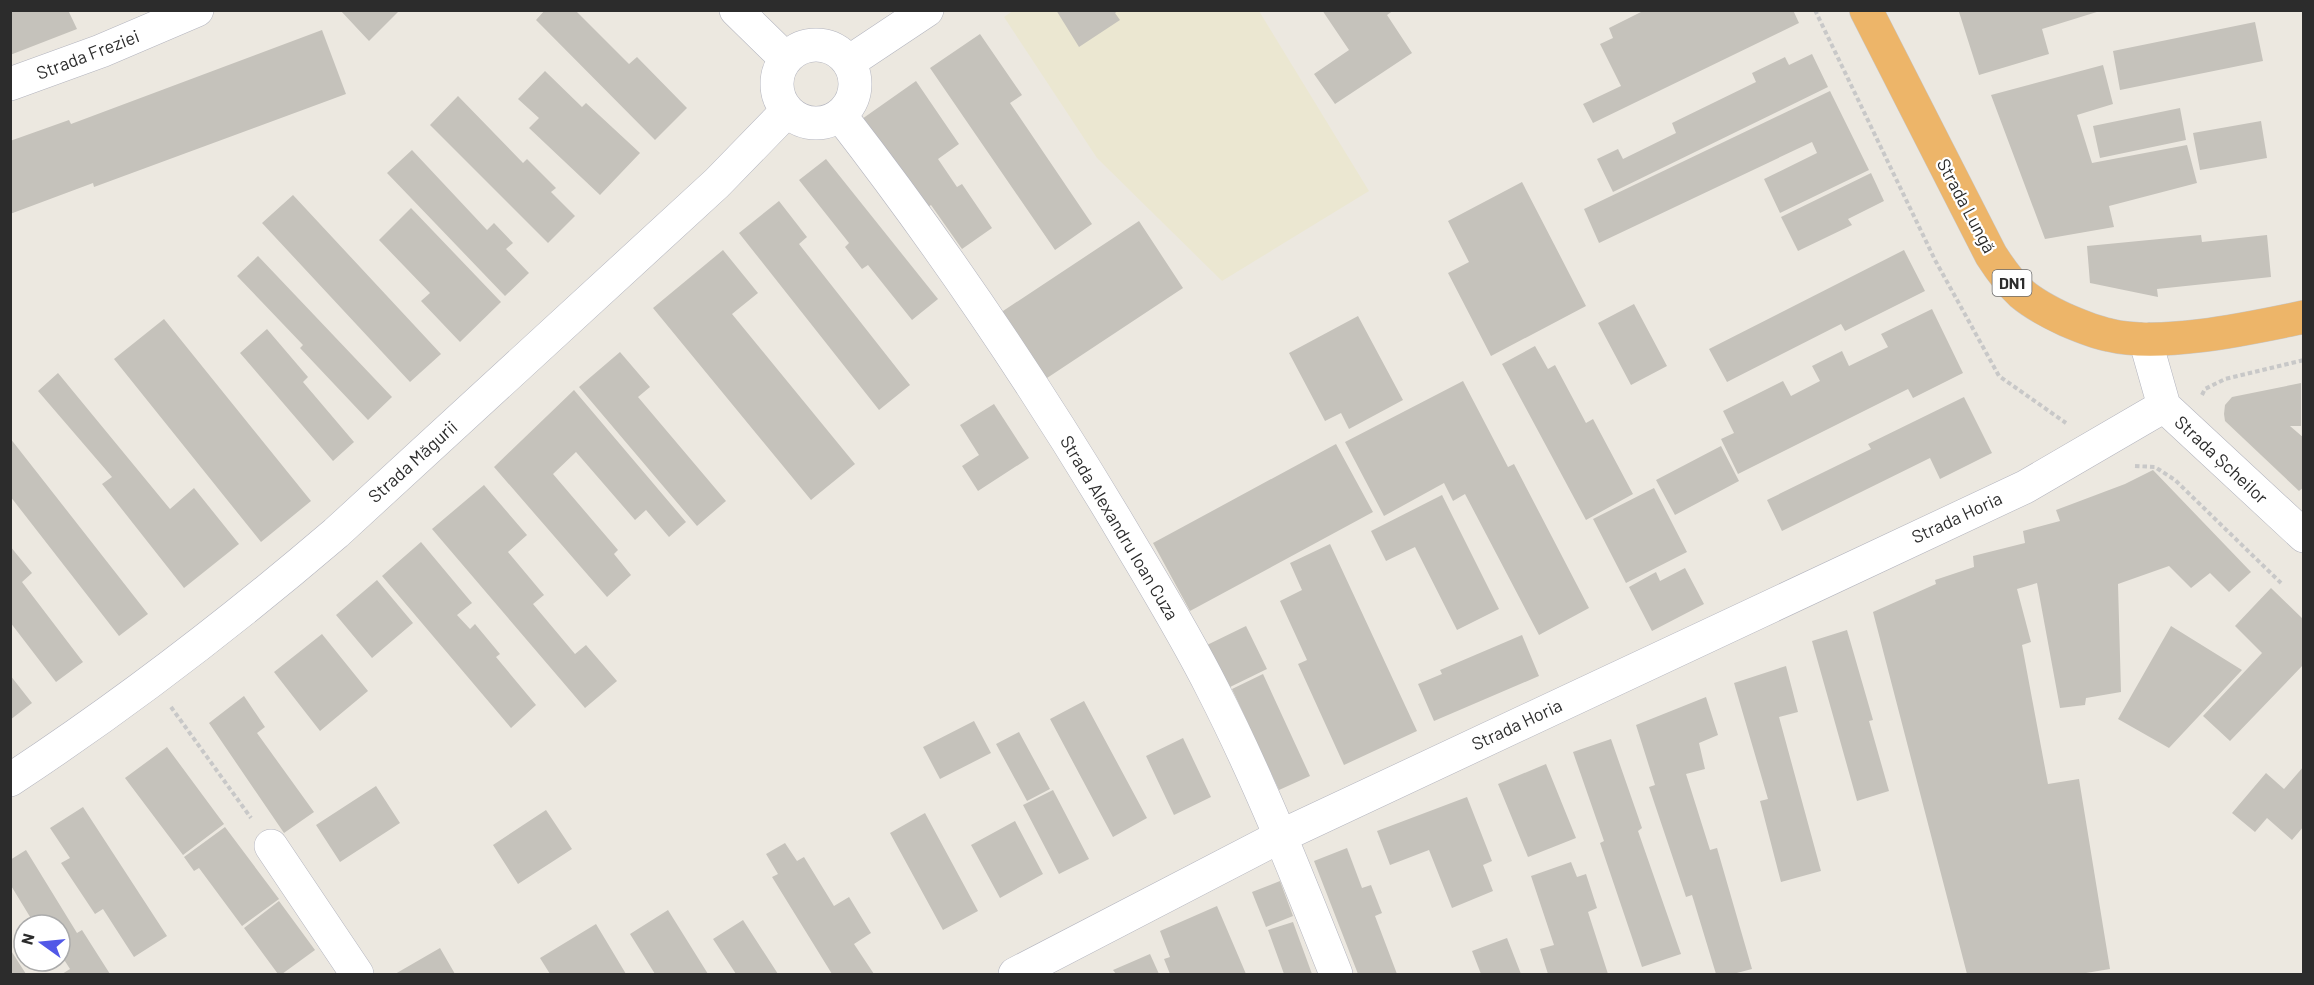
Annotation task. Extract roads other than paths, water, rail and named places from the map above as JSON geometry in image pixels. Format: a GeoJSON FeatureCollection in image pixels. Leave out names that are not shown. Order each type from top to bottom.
{"type":"FeatureCollection","features":[{"type":"Feature","properties":{"kind":"highway","name":"Strada Lungă"},"geometry":{"type":"LineString","coordinates":[[1866,10],[1991,255],[2006,277],[2023,295],[2061,318],[2110,336],[2145,339],[2198,335],[2304,317]]}},
{"type":"Feature","properties":{"kind":"street","name":"Strada Freziei"},"geometry":{"type":"LineString","coordinates":[[10,84],[101,51],[197,10]]}},
{"type":"Feature","properties":{"kind":"street"},"geometry":{"type":"LineString","coordinates":[[736,10],[786,58]]}},
{"type":"Feature","properties":{"kind":"street"},"geometry":{"type":"LineString","coordinates":[[849,62],[927,10]]}},
{"type":"Feature","properties":{"kind":"street"},"geometry":{"type":"LineString","coordinates":[[818,45],[830,47],[841,53],[849,62],[856,84],[853,96],[840,115],[830,121],[807,122],[788,111],[777,91],[780,68],[786,58],[801,48],[818,45]]}},
{"type":"Feature","properties":{"kind":"street","name":"Strada Măgurii"},"geometry":{"type":"LineString","coordinates":[[10,780],[152,679],[336,533],[717,183],[788,111]]}},
{"type":"Feature","properties":{"kind":"street","name":"Strada Alexandru Ioan Cuza"},"geometry":{"type":"LineString","coordinates":[[840,115],[974,298],[1075,452],[1140,560],[1212,688],[1281,837],[1336,975]]}},
{"type":"Feature","properties":{"kind":"street","name":"Strada Șcheilor"},"geometry":{"type":"LineString","coordinates":[[2145,339],[2164,406],[2304,536]]}},
{"type":"Feature","properties":{"kind":"street","name":"Strada Horia"},"geometry":{"type":"LineString","coordinates":[[1015,975],[1281,837],[2025,486],[2164,406]]}},
{"type":"Feature","properties":{"kind":"street"},"geometry":{"type":"LineString","coordinates":[[271,846],[357,975]]}}]}
